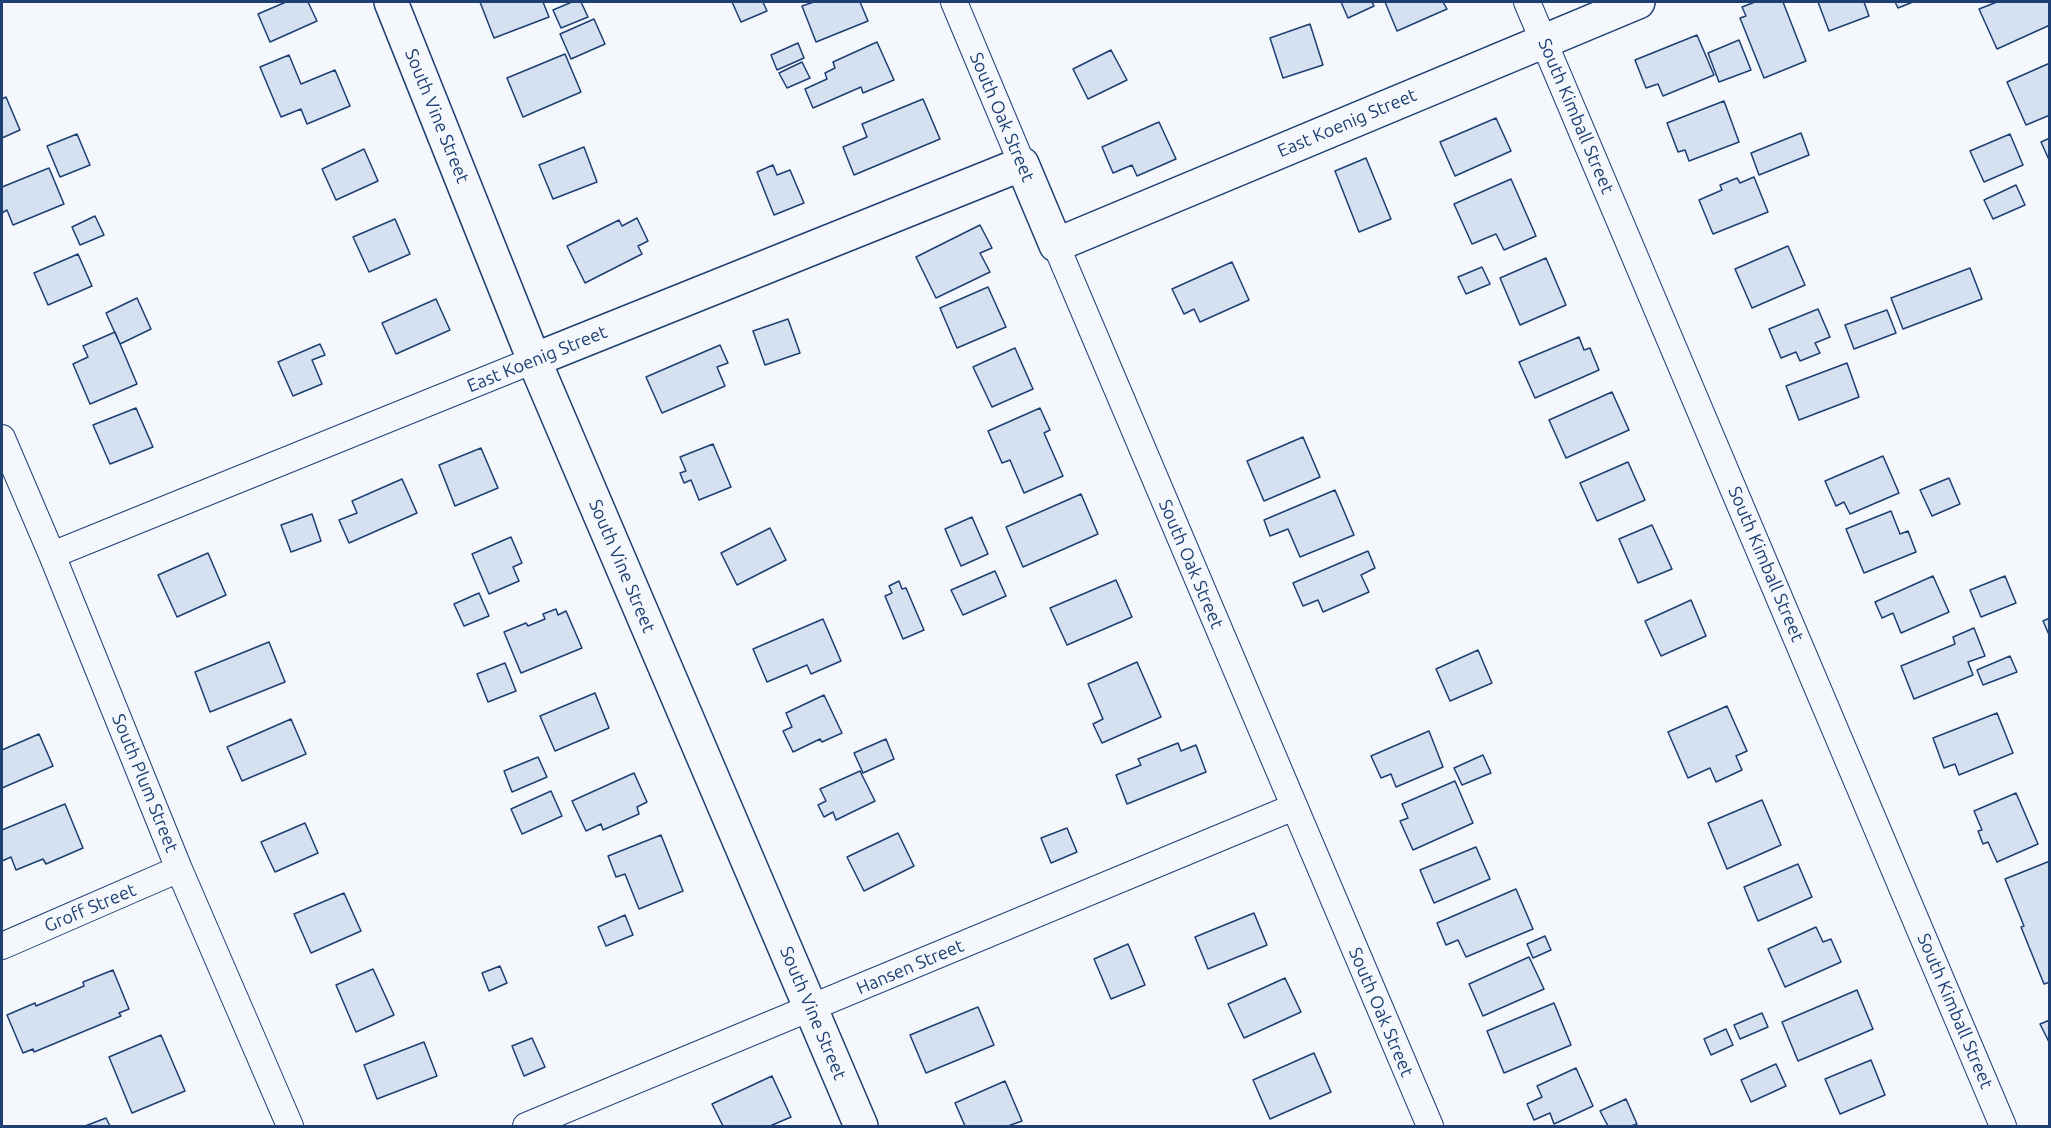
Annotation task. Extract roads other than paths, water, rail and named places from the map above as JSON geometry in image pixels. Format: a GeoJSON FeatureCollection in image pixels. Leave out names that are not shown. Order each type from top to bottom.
{"type":"FeatureCollection","features":[{"type":"Feature","properties":{"kind":"street","name":"South Vine Street"},"geometry":{"type":"LineString","coordinates":[[391,2],[534,360],[861,1126]]}},
{"type":"Feature","properties":{"kind":"street","name":"South Oak Street"},"geometry":{"type":"LineString","coordinates":[[954,2],[1430,1126]]}},
{"type":"Feature","properties":{"kind":"street","name":"South Kimball Street"},"geometry":{"type":"LineString","coordinates":[[1527,2],[2003,1126]]}},
{"type":"Feature","properties":{"kind":"street","name":"East Koenig Street"},"geometry":{"type":"LineString","coordinates":[[1056,245],[1638,2]]}},
{"type":"Feature","properties":{"kind":"street","name":"East Koenig Street"},"geometry":{"type":"LineString","coordinates":[[52,555],[1022,164]]}},
{"type":"Feature","properties":{"kind":"street","name":"South Plum Street"},"geometry":{"type":"LineString","coordinates":[[2,438],[180,869],[290,1126]]}},
{"type":"Feature","properties":{"kind":"street","name":"Hansen Street"},"geometry":{"type":"LineString","coordinates":[[526,1126],[1294,807]]}},
{"type":"Feature","properties":{"kind":"street","name":"Groff Street"},"geometry":{"type":"LineString","coordinates":[[2,946],[180,869]]}}]}
